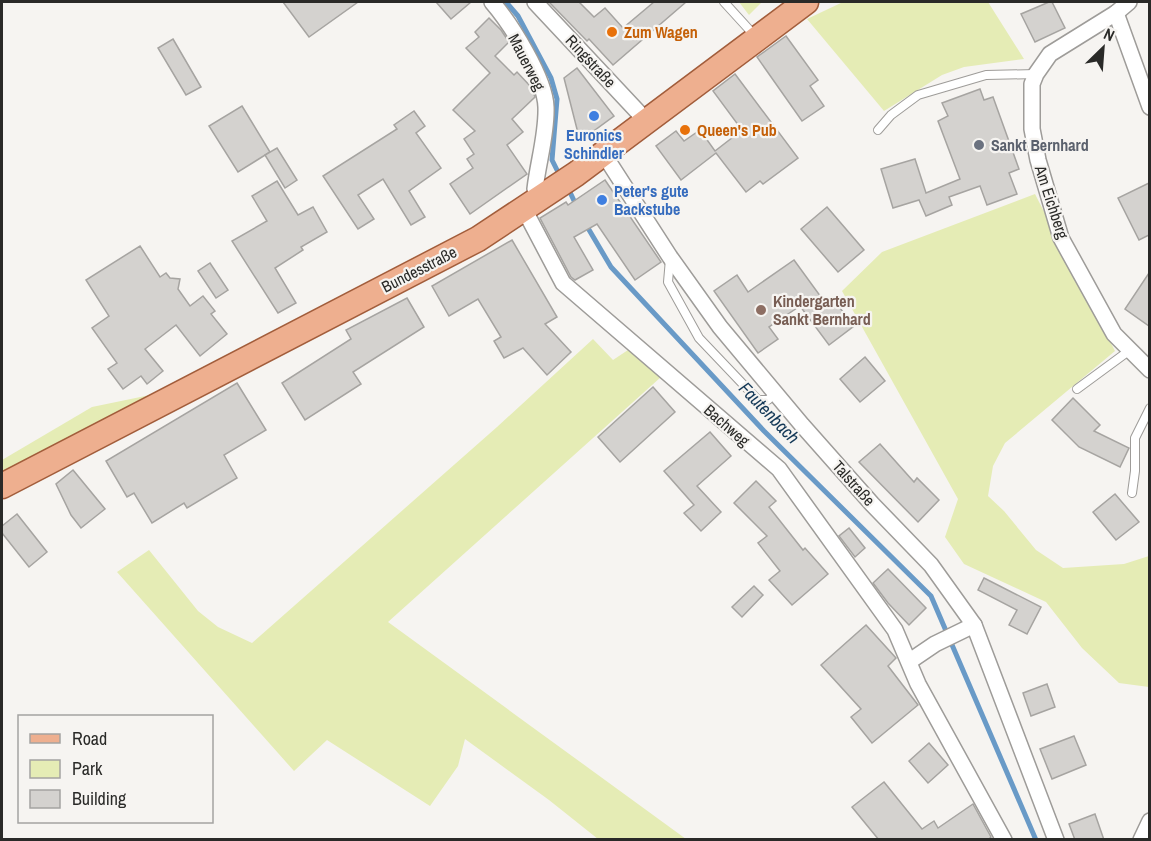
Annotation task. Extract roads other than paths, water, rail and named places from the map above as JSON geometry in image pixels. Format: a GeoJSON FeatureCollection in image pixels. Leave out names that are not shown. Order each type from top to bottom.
{"type":"FeatureCollection","features":[{"type":"Feature","properties":{"kind":"main road","name":"Bundesstraße"},"geometry":{"type":"LineString","coordinates":[[2,486],[478,239],[576,174],[806,2]]}},
{"type":"Feature","properties":{"kind":"street","name":"Mauerweg"},"geometry":{"type":"LineString","coordinates":[[492,2],[526,54],[542,86],[546,104],[546,124],[535,189],[540,198]]}},
{"type":"Feature","properties":{"kind":"street","name":"Ringstraße"},"geometry":{"type":"LineString","coordinates":[[535,2],[638,112],[644,122]]}},
{"type":"Feature","properties":{"kind":"street"},"geometry":{"type":"LineString","coordinates":[[1036,74],[1050,54],[1116,13],[1129,2]]}},
{"type":"Feature","properties":{"kind":"street"},"geometry":{"type":"LineString","coordinates":[[1116,13],[1149,107]]}},
{"type":"Feature","properties":{"kind":"street","name":"Am Eichberg"},"geometry":{"type":"LineString","coordinates":[[1036,74],[1032,84],[1032,129],[1038,160],[1061,238],[1114,334],[1149,370]]}},
{"type":"Feature","properties":{"kind":"street","name":"Talstraße"},"geometry":{"type":"LineString","coordinates":[[603,153],[670,257],[720,327],[872,504],[930,565],[974,625],[1056,840]]}},
{"type":"Feature","properties":{"kind":"street","name":"Bachweg"},"geometry":{"type":"LineString","coordinates":[[540,198],[563,283],[779,470],[895,630],[918,684],[1004,840]]}},
{"type":"Feature","properties":{"kind":"street"},"geometry":{"type":"LineString","coordinates":[[910,661],[935,644],[974,625]]}},
{"type":"Feature","properties":{"kind":"street"},"geometry":{"type":"LineString","coordinates":[[1141,840],[1149,821]]}},
{"type":"Feature","properties":{"kind":"lane"},"geometry":{"type":"LineString","coordinates":[[724,2],[757,38]]}},
{"type":"Feature","properties":{"kind":"lane"},"geometry":{"type":"LineString","coordinates":[[878,130],[891,115],[918,95],[986,75],[1036,74]]}},
{"type":"Feature","properties":{"kind":"lane"},"geometry":{"type":"LineString","coordinates":[[670,257],[668,282],[699,338],[758,400],[768,400],[776,392]]}},
{"type":"Feature","properties":{"kind":"lane"},"geometry":{"type":"LineString","coordinates":[[1077,389],[1130,350]]}},
{"type":"Feature","properties":{"kind":"lane"},"geometry":{"type":"LineString","coordinates":[[1132,493],[1135,438],[1149,408]]}},
{"type":"Feature","properties":{"kind":"waterway","name":"Fautenbach"},"geometry":{"type":"LineString","coordinates":[[506,2],[518,16],[551,78],[557,99],[552,160],[561,178]]}},
{"type":"Feature","properties":{"kind":"waterway","name":"Fautenbach"},"geometry":{"type":"LineString","coordinates":[[568,188],[577,207]]}},
{"type":"Feature","properties":{"kind":"waterway","name":"Fautenbach"},"geometry":{"type":"LineString","coordinates":[[585,223],[611,267],[764,431],[931,596],[1036,840]]}},
{"type":"Feature","properties":{"kind":"place","name":"Zum Wagen"},"geometry":{"type":"Point","coordinates":[612,32]}},
{"type":"Feature","properties":{"kind":"place","name":"Euronics Schindler"},"geometry":{"type":"Point","coordinates":[594,116]}},
{"type":"Feature","properties":{"kind":"place","name":"Queen's Pub"},"geometry":{"type":"Point","coordinates":[685,130]}},
{"type":"Feature","properties":{"kind":"place","name":"Sankt Bernhard"},"geometry":{"type":"Point","coordinates":[979,145]}},
{"type":"Feature","properties":{"kind":"place","name":"Peter's gute Backstube"},"geometry":{"type":"Point","coordinates":[602,200]}},
{"type":"Feature","properties":{"kind":"place","name":"Kindergarten Sankt Bernhard"},"geometry":{"type":"Point","coordinates":[761,310]}}]}
